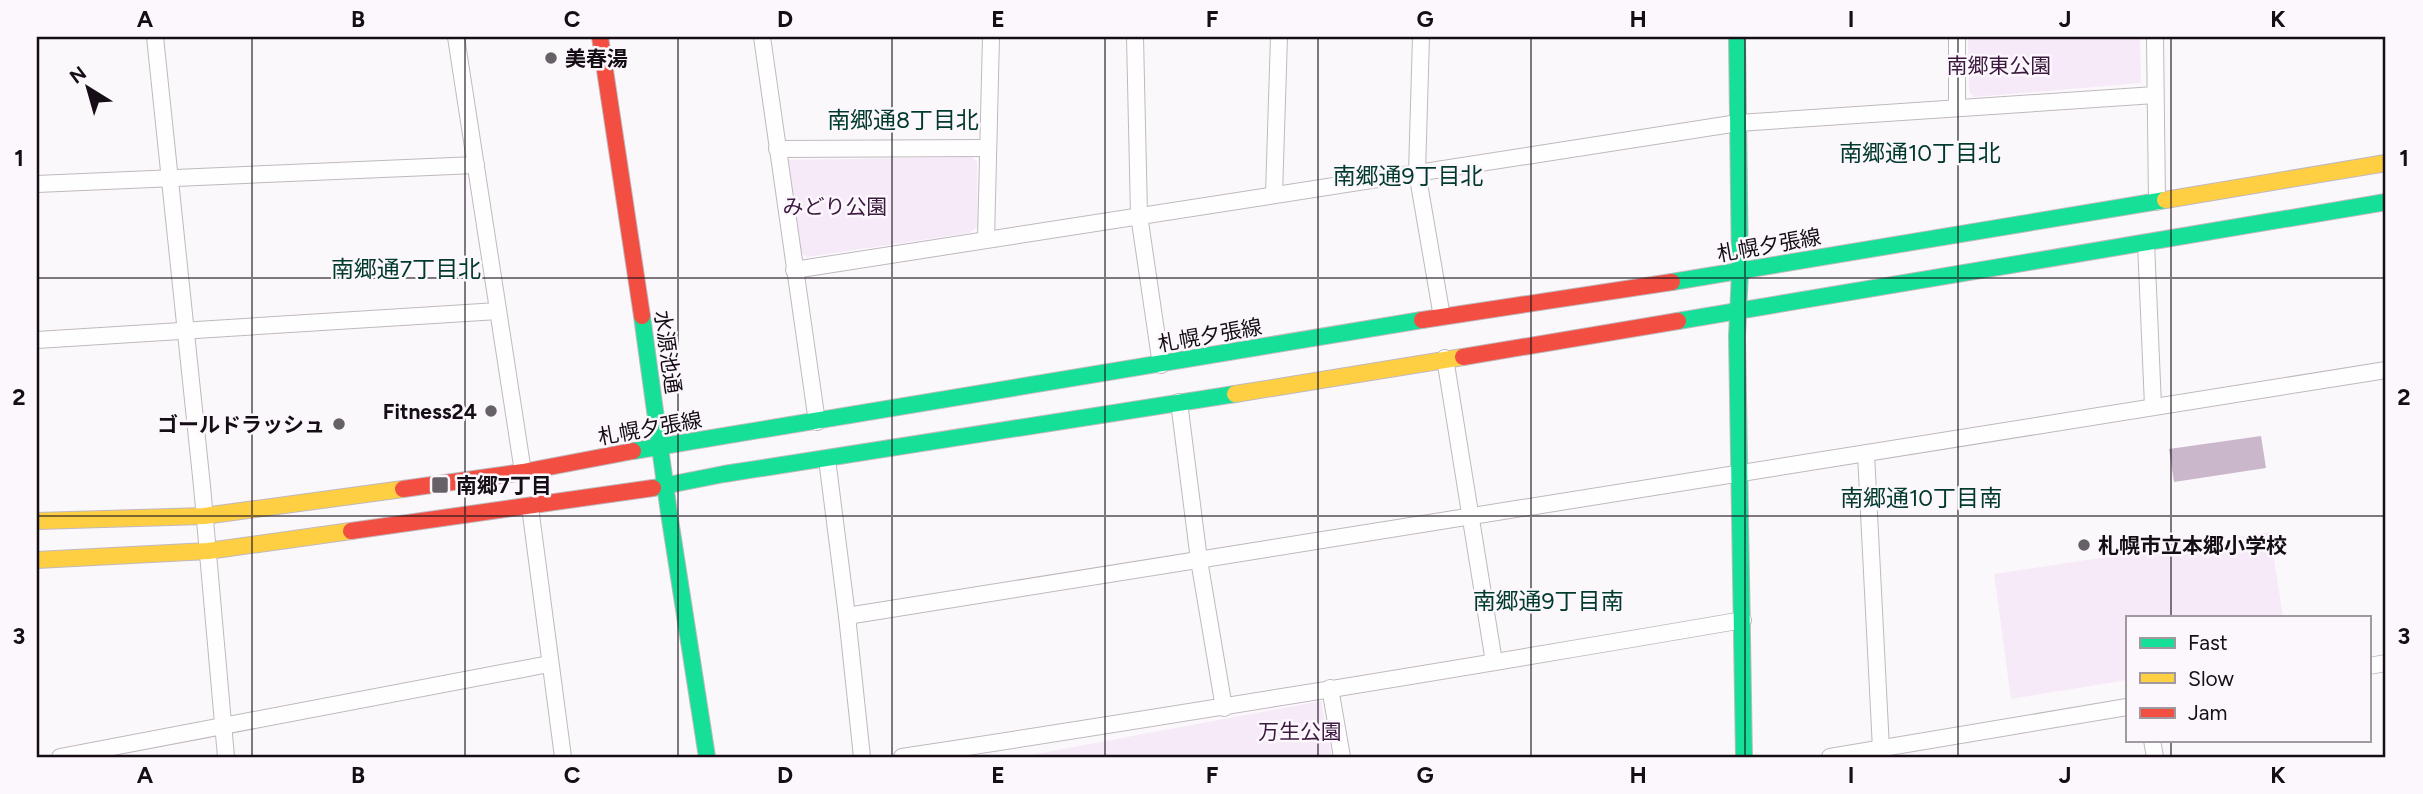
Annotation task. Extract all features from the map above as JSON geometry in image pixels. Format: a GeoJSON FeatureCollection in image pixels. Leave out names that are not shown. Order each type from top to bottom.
{"type":"FeatureCollection","features":[{"type":"Feature","properties":{"kind":"main road","name":"水源池通"},"geometry":{"type":"LineString","coordinates":[[600,37],[707,757]]}},
{"type":"Feature","properties":{"kind":"main road"},"geometry":{"type":"LineString","coordinates":[[1738,37],[1738,311],[1744,757]]}},
{"type":"Feature","properties":{"kind":"main road","name":"札幌夕張線"},"geometry":{"type":"LineString","coordinates":[[37,521],[204,516],[523,472],[661,446],[1442,317],[1740,272],[2386,163]]}},
{"type":"Feature","properties":{"kind":"main road"},"geometry":{"type":"LineString","coordinates":[[37,560],[208,551],[626,493],[665,484],[1738,311],[2386,202]]}},
{"type":"Feature","properties":{"kind":"street"},"geometry":{"type":"LineString","coordinates":[[155,37],[208,551],[226,757]]}},
{"type":"Feature","properties":{"kind":"street"},"geometry":{"type":"LineString","coordinates":[[456,37],[523,472]]}},
{"type":"Feature","properties":{"kind":"street"},"geometry":{"type":"LineString","coordinates":[[762,37],[817,422]]}},
{"type":"Feature","properties":{"kind":"street"},"geometry":{"type":"LineString","coordinates":[[986,239],[991,37]]}},
{"type":"Feature","properties":{"kind":"street"},"geometry":{"type":"LineString","coordinates":[[1135,37],[1139,215],[1161,365]]}},
{"type":"Feature","properties":{"kind":"street"},"geometry":{"type":"LineString","coordinates":[[1274,194],[1279,37]]}},
{"type":"Feature","properties":{"kind":"street"},"geometry":{"type":"LineString","coordinates":[[1421,37],[1417,172],[1442,317]]}},
{"type":"Feature","properties":{"kind":"street"},"geometry":{"type":"LineString","coordinates":[[1957,37],[1957,108]]}},
{"type":"Feature","properties":{"kind":"street"},"geometry":{"type":"LineString","coordinates":[[2155,37],[2157,202]]}},
{"type":"Feature","properties":{"kind":"street"},"geometry":{"type":"LineString","coordinates":[[794,270],[1738,123],[2155,95]]}},
{"type":"Feature","properties":{"kind":"street"},"geometry":{"type":"LineString","coordinates":[[777,149],[988,148]]}},
{"type":"Feature","properties":{"kind":"street"},"geometry":{"type":"LineString","coordinates":[[37,184],[476,165]]}},
{"type":"Feature","properties":{"kind":"street"},"geometry":{"type":"LineString","coordinates":[[2146,243],[2153,406]]}},
{"type":"Feature","properties":{"kind":"street"},"geometry":{"type":"LineString","coordinates":[[37,340],[498,311]]}},
{"type":"Feature","properties":{"kind":"street"},"geometry":{"type":"LineString","coordinates":[[1445,358],[1494,662]]}},
{"type":"Feature","properties":{"kind":"street"},"geometry":{"type":"LineString","coordinates":[[847,616],[2386,370]]}},
{"type":"Feature","properties":{"kind":"street"},"geometry":{"type":"LineString","coordinates":[[1179,402],[1199,560],[1224,708]]}},
{"type":"Feature","properties":{"kind":"street"},"geometry":{"type":"LineString","coordinates":[[1866,454],[1881,748]]}},
{"type":"Feature","properties":{"kind":"street"},"geometry":{"type":"LineString","coordinates":[[827,459],[862,757]]}},
{"type":"Feature","properties":{"kind":"street"},"geometry":{"type":"LineString","coordinates":[[530,507],[563,757]]}},
{"type":"Feature","properties":{"kind":"street"},"geometry":{"type":"LineString","coordinates":[[902,757],[1224,708],[1743,620]]}},
{"type":"Feature","properties":{"kind":"street"},"geometry":{"type":"LineString","coordinates":[[60,757],[549,664]]}},
{"type":"Feature","properties":{"kind":"street"},"geometry":{"type":"LineString","coordinates":[[1330,688],[1342,757]]}},
{"type":"Feature","properties":{"kind":"street"},"geometry":{"type":"LineString","coordinates":[[1829,757],[2126,707]]}},
{"type":"Feature","properties":{"kind":"green space","name":"南郷東公園"},"geometry":{"type":"Polygon","coordinates":[[[1968,37],[2140,37],[2141,83],[1974,97],[1969,92],[1968,37]]]}},
{"type":"Feature","properties":{"kind":"green space","name":"みどり公園"},"geometry":{"type":"Polygon","coordinates":[[[972,157],[977,162],[977,227],[969,233],[807,257],[795,250],[784,160],[972,157]]]}},
{"type":"Feature","properties":{"kind":"green space"},"geometry":{"type":"Polygon","coordinates":[[[2270,532],[2283,616],[2126,616],[2126,680],[2011,699],[1994,574],[2270,532]]]}},
{"type":"Feature","properties":{"kind":"green space","name":"万生公園"},"geometry":{"type":"Polygon","coordinates":[[[1321,701],[1332,757],[1020,757],[1321,701]]]}},
{"type":"Feature","properties":{"kind":"shaded area"},"geometry":{"type":"Polygon","coordinates":[[[2261,436],[2266,468],[2174,482],[2169,449],[2261,436]]]}},
{"type":"Feature","properties":{"kind":"traffic: fast"},"geometry":{"type":"LineString","coordinates":[[1737,37],[1740,272],[1737,336],[1744,757]]}},
{"type":"Feature","properties":{"kind":"traffic: fast"},"geometry":{"type":"LineString","coordinates":[[1672,282],[2165,200]]}},
{"type":"Feature","properties":{"kind":"traffic: fast"},"geometry":{"type":"LineString","coordinates":[[1678,321],[2386,202]]}},
{"type":"Feature","properties":{"kind":"traffic: fast"},"geometry":{"type":"LineString","coordinates":[[642,316],[707,757]]}},
{"type":"Feature","properties":{"kind":"traffic: fast"},"geometry":{"type":"LineString","coordinates":[[633,451],[1422,320]]}},
{"type":"Feature","properties":{"kind":"traffic: fast"},"geometry":{"type":"LineString","coordinates":[[653,488],[724,474],[1235,394]]}},
{"type":"Feature","properties":{"kind":"traffic: slow"},"geometry":{"type":"LineString","coordinates":[[2165,200],[2386,163]]}},
{"type":"Feature","properties":{"kind":"traffic: slow"},"geometry":{"type":"LineString","coordinates":[[1235,394],[1463,357]]}},
{"type":"Feature","properties":{"kind":"traffic: slow"},"geometry":{"type":"LineString","coordinates":[[37,521],[204,516],[403,489]]}},
{"type":"Feature","properties":{"kind":"traffic: slow"},"geometry":{"type":"LineString","coordinates":[[37,560],[208,551],[351,531]]}},
{"type":"Feature","properties":{"kind":"traffic: jam"},"geometry":{"type":"LineString","coordinates":[[600,37],[642,316]]}},
{"type":"Feature","properties":{"kind":"traffic: jam"},"geometry":{"type":"LineString","coordinates":[[1422,320],[1672,282]]}},
{"type":"Feature","properties":{"kind":"traffic: jam"},"geometry":{"type":"LineString","coordinates":[[1463,357],[1678,321]]}},
{"type":"Feature","properties":{"kind":"traffic: jam"},"geometry":{"type":"LineString","coordinates":[[403,489],[523,472],[633,451]]}},
{"type":"Feature","properties":{"kind":"traffic: jam"},"geometry":{"type":"LineString","coordinates":[[351,531],[653,488]]}},
{"type":"Feature","properties":{"kind":"place","name":"美春湯"},"geometry":{"type":"Point","coordinates":[551,58]}},
{"type":"Feature","properties":{"kind":"place","name":"Fitness24"},"geometry":{"type":"Point","coordinates":[491,411]}},
{"type":"Feature","properties":{"kind":"place","name":"ゴールドラッシュ"},"geometry":{"type":"Point","coordinates":[339,424]}},
{"type":"Feature","properties":{"kind":"place","name":"南郷7丁目"},"geometry":{"type":"Point","coordinates":[440,485]}},
{"type":"Feature","properties":{"kind":"place","name":"札幌市立本郷小学校"},"geometry":{"type":"Point","coordinates":[2084,545]}},
{"type":"Feature","properties":{"kind":"district","name":"南郷通8丁目北"},"geometry":{"type":"Point","coordinates":[903,120]}},
{"type":"Feature","properties":{"kind":"district","name":"南郷通10丁目北"},"geometry":{"type":"Point","coordinates":[1920,153]}},
{"type":"Feature","properties":{"kind":"district","name":"南郷通9丁目北"},"geometry":{"type":"Point","coordinates":[1408,176]}},
{"type":"Feature","properties":{"kind":"district","name":"南郷通7丁目北"},"geometry":{"type":"Point","coordinates":[406,269]}},
{"type":"Feature","properties":{"kind":"district","name":"南郷通10丁目南"},"geometry":{"type":"Point","coordinates":[1921,498]}},
{"type":"Feature","properties":{"kind":"district","name":"南郷通9丁目南"},"geometry":{"type":"Point","coordinates":[1548,601]}}]}
